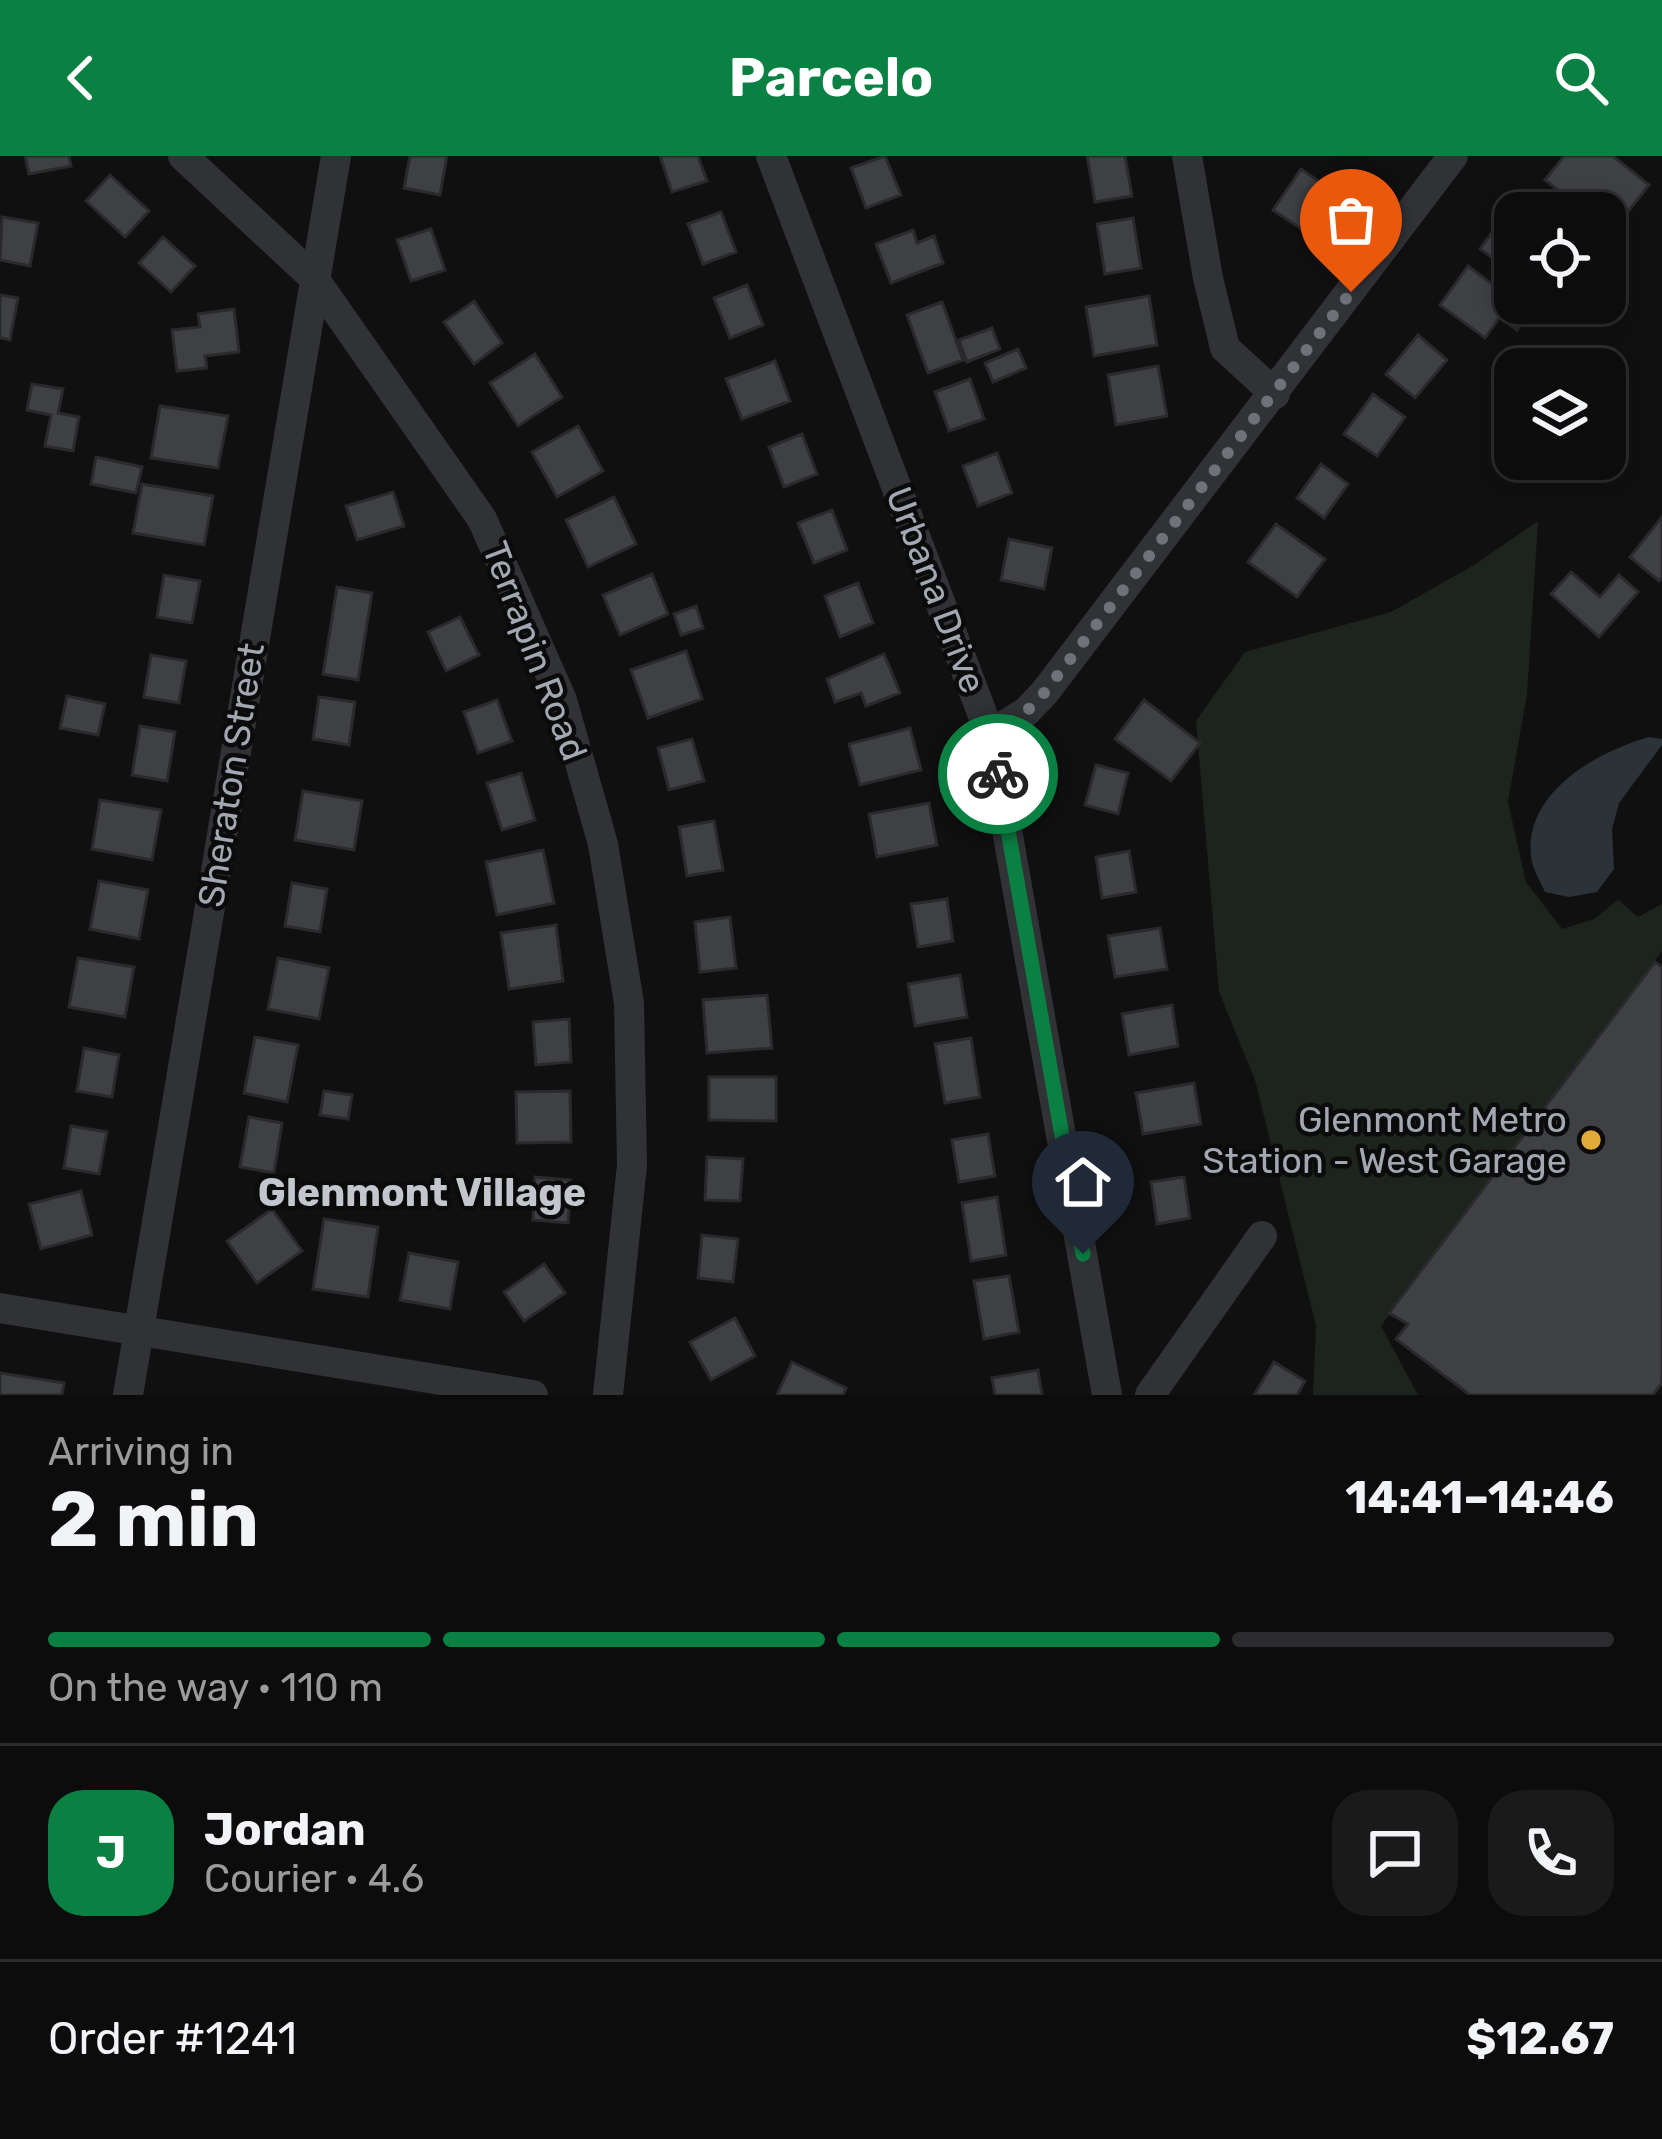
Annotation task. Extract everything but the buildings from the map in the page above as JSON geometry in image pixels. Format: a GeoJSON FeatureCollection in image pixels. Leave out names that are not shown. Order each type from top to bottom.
{"type":"FeatureCollection","features":[{"type":"Feature","properties":{"kind":"street","name":"Terrapin Road"},"geometry":{"type":"LineString","coordinates":[[183,156],[313,278],[482,518],[562,700],[603,844],[629,1003],[632,1165],[608,1395]]}},
{"type":"Feature","properties":{"kind":"street","name":"Sheraton Street"},"geometry":{"type":"LineString","coordinates":[[128,1395],[336,156]]}},
{"type":"Feature","properties":{"kind":"street","name":"Urbana Drive"},"geometry":{"type":"LineString","coordinates":[[771,156],[991,734],[1107,1395]]}},
{"type":"Feature","properties":{"kind":"street"},"geometry":{"type":"LineString","coordinates":[[1187,156],[1208,278],[1226,348],[1275,394]]}},
{"type":"Feature","properties":{"kind":"street"},"geometry":{"type":"LineString","coordinates":[[991,734],[1026,712],[1045,692],[1453,156]]}},
{"type":"Feature","properties":{"kind":"street"},"geometry":{"type":"LineString","coordinates":[[1150,1395],[1262,1236]]}},
{"type":"Feature","properties":{"kind":"street"},"geometry":{"type":"LineString","coordinates":[[0,1308],[532,1395]]}},
{"type":"Feature","properties":{"kind":"shaded area"},"geometry":{"type":"Polygon","coordinates":[[[1538,521],[1527,694],[1508,802],[1526,882],[1562,929],[1594,919],[1618,900],[1638,917],[1662,904],[1662,951],[1381,1326],[1418,1395],[1313,1395],[1316,1326],[1255,1080],[1219,992],[1196,721],[1245,652],[1391,612],[1474,565],[1538,521]]]}},
{"type":"Feature","properties":{"kind":"shaded area"},"geometry":{"type":"Polygon","coordinates":[[[1649,737],[1662,739],[1662,745],[1619,803],[1612,829],[1614,869],[1597,892],[1569,897],[1545,892],[1532,861],[1532,833],[1551,795],[1607,753],[1649,737]]]}},
{"type":"Feature","properties":{"kind":"way so far"},"geometry":{"type":"LineString","coordinates":[[998,774],[991,734],[1026,712],[1045,692],[1351,292]]}},
{"type":"Feature","properties":{"kind":"place","name":"Glenmont Metro Station - West Garage"},"geometry":{"type":"Point","coordinates":[1591,1140]}},
{"type":"Feature","properties":{"kind":"district","name":"Glenmont Village"},"geometry":{"type":"Point","coordinates":[422,1193]}},
{"type":"Feature","properties":{"kind":"route"},"geometry":{"type":"LineString","coordinates":[[998,774],[1083,1254]]}}]}
